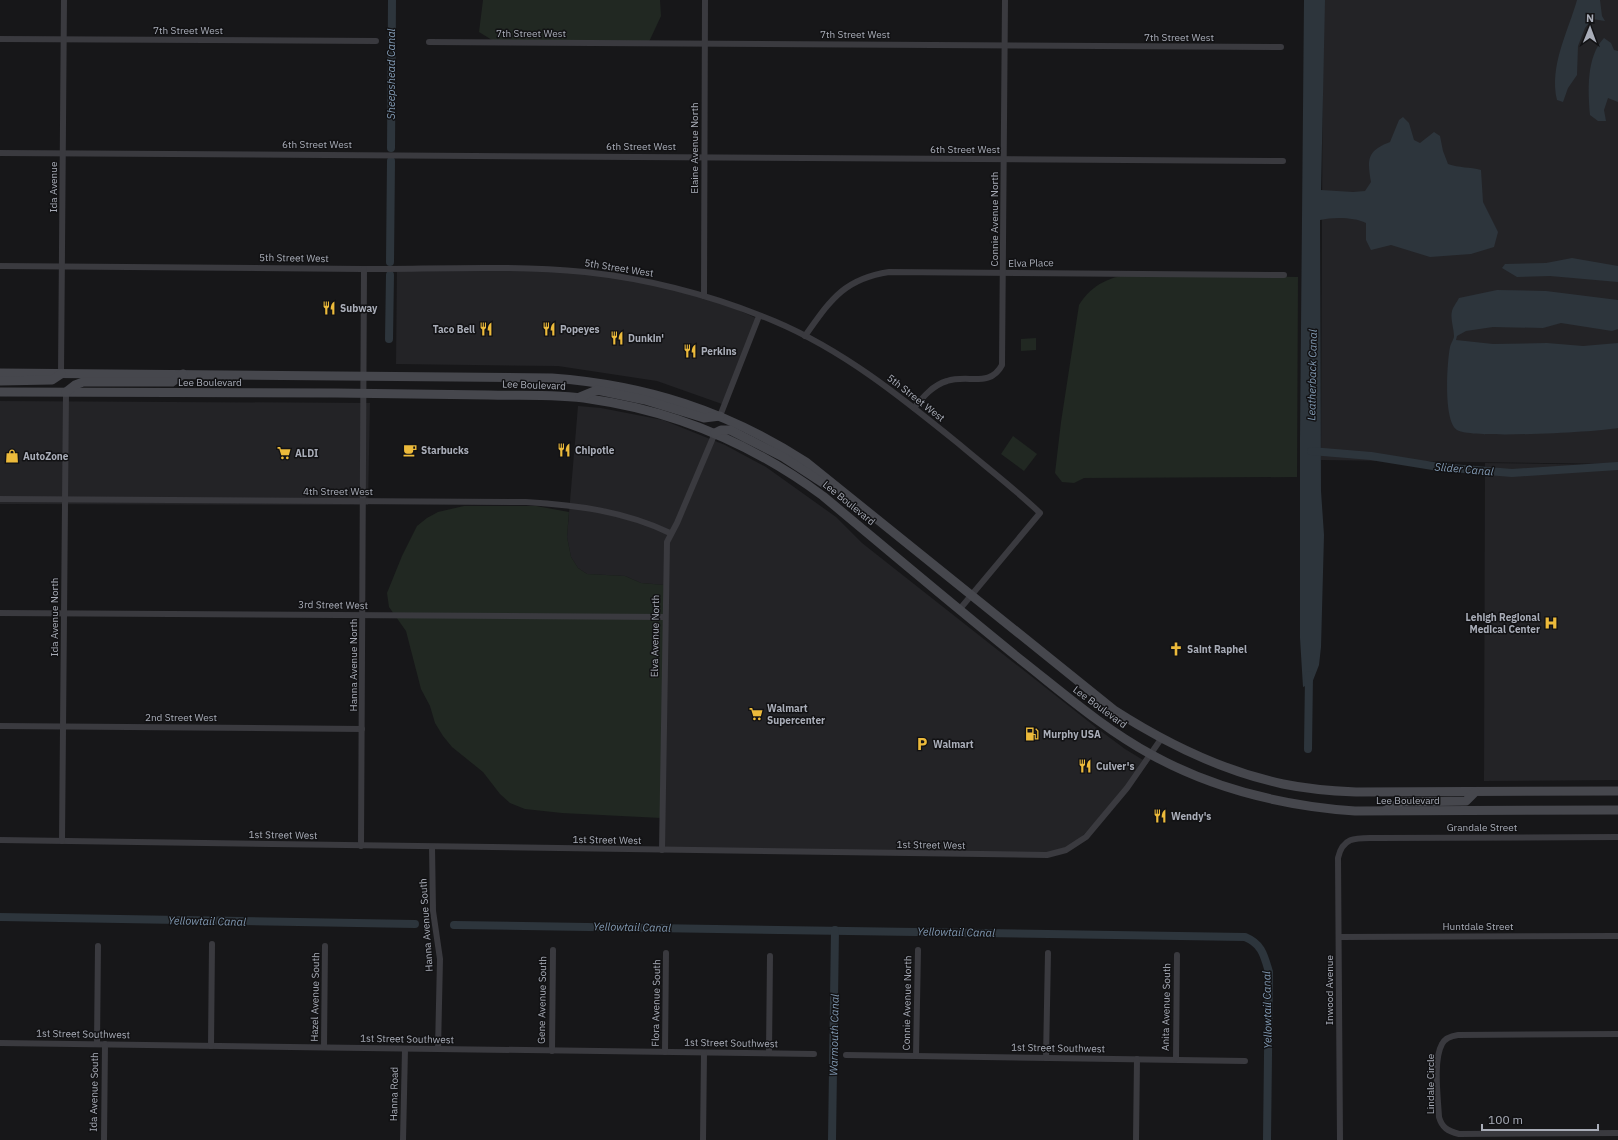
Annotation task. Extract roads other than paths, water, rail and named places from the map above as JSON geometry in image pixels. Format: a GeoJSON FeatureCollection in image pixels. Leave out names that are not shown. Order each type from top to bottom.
{"type":"FeatureCollection","features":[{"type":"Feature","properties":{"kind":"main road","name":"Lee Boulevard"},"geometry":{"type":"LineString","coordinates":[[0,373],[552,378],[582,380],[651,393],[683,402],[720,416],[785,448],[806,462],[1114,710],[1161,739],[1203,759],[1229,769],[1284,784],[1356,792],[1618,791]]}},
{"type":"Feature","properties":{"kind":"main road"},"geometry":{"type":"LineString","coordinates":[[0,382],[52,380],[61,374]]}},
{"type":"Feature","properties":{"kind":"main road"},"geometry":{"type":"LineString","coordinates":[[66,392],[83,382],[172,382],[183,374]]}},
{"type":"Feature","properties":{"kind":"main road"},"geometry":{"type":"LineString","coordinates":[[578,398],[597,390],[645,400],[704,418],[720,416]]}},
{"type":"Feature","properties":{"kind":"main road","name":"Lee Boulevard"},"geometry":{"type":"LineString","coordinates":[[0,392],[365,394],[578,398],[646,410],[715,433],[757,453],[808,484],[959,610],[1068,698],[1108,728],[1151,755],[1191,773],[1227,787],[1273,800],[1330,809],[1384,811],[1618,810]]}},
{"type":"Feature","properties":{"kind":"main road"},"geometry":{"type":"LineString","coordinates":[[715,433],[721,430],[730,430],[783,456],[836,492],[845,494]]}},
{"type":"Feature","properties":{"kind":"main road"},"geometry":{"type":"LineString","coordinates":[[1384,811],[1402,802],[1466,801],[1475,792]]}},
{"type":"Feature","properties":{"kind":"street","name":"Ida Avenue"},"geometry":{"type":"LineString","coordinates":[[61,374],[64,0]]}},
{"type":"Feature","properties":{"kind":"street","name":"Elaine Avenue North"},"geometry":{"type":"LineString","coordinates":[[704,296],[705,0]]}},
{"type":"Feature","properties":{"kind":"street","name":"Connie Avenue North"},"geometry":{"type":"LineString","coordinates":[[914,408],[937,385],[947,380],[960,378],[989,379],[997,374],[1002,365],[1005,0]]}},
{"type":"Feature","properties":{"kind":"street","name":"7th Street West"},"geometry":{"type":"LineString","coordinates":[[0,39],[376,41]]}},
{"type":"Feature","properties":{"kind":"street","name":"7th Street West"},"geometry":{"type":"LineString","coordinates":[[429,42],[1281,47]]}},
{"type":"Feature","properties":{"kind":"street","name":"6th Street West"},"geometry":{"type":"LineString","coordinates":[[0,153],[1283,161]]}},
{"type":"Feature","properties":{"kind":"street","name":"5th Street West"},"geometry":{"type":"LineString","coordinates":[[0,266],[506,269],[586,272],[660,284],[704,296],[760,316],[805,336],[865,372],[914,408],[1040,513],[959,610]]}},
{"type":"Feature","properties":{"kind":"street","name":"Hanna Avenue North"},"geometry":{"type":"LineString","coordinates":[[361,846],[365,394],[364,269]]}},
{"type":"Feature","properties":{"kind":"street","name":"Elva Place"},"geometry":{"type":"LineString","coordinates":[[805,336],[833,298],[848,285],[865,277],[899,272],[1284,275]]}},
{"type":"Feature","properties":{"kind":"street"},"geometry":{"type":"LineString","coordinates":[[720,416],[760,316]]}},
{"type":"Feature","properties":{"kind":"street","name":"Ida Avenue North"},"geometry":{"type":"LineString","coordinates":[[62,841],[66,392]]}},
{"type":"Feature","properties":{"kind":"street","name":"Elva Avenue North"},"geometry":{"type":"LineString","coordinates":[[662,850],[667,542],[670,533],[677,523],[715,433]]}},
{"type":"Feature","properties":{"kind":"street","name":"4th Street West"},"geometry":{"type":"LineString","coordinates":[[0,499],[526,502],[570,504],[614,512],[670,533]]}},
{"type":"Feature","properties":{"kind":"street","name":"3rd Street West"},"geometry":{"type":"LineString","coordinates":[[0,612],[665,617]]}},
{"type":"Feature","properties":{"kind":"street","name":"2nd Street West"},"geometry":{"type":"LineString","coordinates":[[0,726],[362,729]]}},
{"type":"Feature","properties":{"kind":"street","name":"1st Street West"},"geometry":{"type":"LineString","coordinates":[[0,840],[1047,855],[1066,850],[1086,837],[1127,788],[1161,739]]}},
{"type":"Feature","properties":{"kind":"street","name":"Grandale Street"},"geometry":{"type":"LineString","coordinates":[[1346,842],[1357,838],[1618,837]]}},
{"type":"Feature","properties":{"kind":"street","name":"Inwood Avenue"},"geometry":{"type":"LineString","coordinates":[[1340,1140],[1338,858],[1340,850],[1346,842]]}},
{"type":"Feature","properties":{"kind":"street","name":"Hanna Avenue South"},"geometry":{"type":"LineString","coordinates":[[432,847],[433,912],[440,959],[438,1049]]}},
{"type":"Feature","properties":{"kind":"street","name":"Huntdale Street"},"geometry":{"type":"LineString","coordinates":[[1339,937],[1618,936]]}},
{"type":"Feature","properties":{"kind":"street"},"geometry":{"type":"LineString","coordinates":[[210,1046],[212,944]]}},
{"type":"Feature","properties":{"kind":"street","name":"Ida Avenue South"},"geometry":{"type":"LineString","coordinates":[[97,1044],[98,946]]}},
{"type":"Feature","properties":{"kind":"street","name":"Hazel Avenue South"},"geometry":{"type":"LineString","coordinates":[[324,1048],[325,946]]}},
{"type":"Feature","properties":{"kind":"street","name":"Gene Avenue South"},"geometry":{"type":"LineString","coordinates":[[552,1051],[553,950]]}},
{"type":"Feature","properties":{"kind":"street","name":"Connie Avenue North"},"geometry":{"type":"LineString","coordinates":[[916,1056],[918,950]]}},
{"type":"Feature","properties":{"kind":"street","name":"Flora Avenue South"},"geometry":{"type":"LineString","coordinates":[[665,1052],[666,953]]}},
{"type":"Feature","properties":{"kind":"street"},"geometry":{"type":"LineString","coordinates":[[1046,1058],[1048,953]]}},
{"type":"Feature","properties":{"kind":"street","name":"Anita Avenue South"},"geometry":{"type":"LineString","coordinates":[[1176,1059],[1177,955]]}},
{"type":"Feature","properties":{"kind":"street"},"geometry":{"type":"LineString","coordinates":[[769,1053],[770,956]]}},
{"type":"Feature","properties":{"kind":"street","name":"Lindale Circle"},"geometry":{"type":"LineString","coordinates":[[1618,1034],[1458,1035],[1449,1037],[1442,1043],[1438,1060],[1439,1116],[1441,1125],[1449,1131],[1459,1134],[1618,1133]]}},
{"type":"Feature","properties":{"kind":"street","name":"1st Street Southwest"},"geometry":{"type":"LineString","coordinates":[[0,1043],[814,1054]]}},
{"type":"Feature","properties":{"kind":"street","name":"Ida Avenue South"},"geometry":{"type":"LineString","coordinates":[[104,1140],[105,1044]]}},
{"type":"Feature","properties":{"kind":"street","name":"Hanna Road"},"geometry":{"type":"LineString","coordinates":[[403,1140],[405,1049]]}},
{"type":"Feature","properties":{"kind":"street"},"geometry":{"type":"LineString","coordinates":[[703,1140],[704,1053]]}},
{"type":"Feature","properties":{"kind":"street","name":"1st Street Southwest"},"geometry":{"type":"LineString","coordinates":[[846,1055],[1246,1061]]}},
{"type":"Feature","properties":{"kind":"street"},"geometry":{"type":"LineString","coordinates":[[1136,1140],[1137,1059]]}},
{"type":"Feature","properties":{"kind":"water"},"geometry":{"type":"Polygon","coordinates":[[[1304,0],[1325,0],[1321,190],[1353,192],[1365,191],[1371,182],[1369,167],[1370,157],[1382,145],[1390,142],[1399,120],[1403,117],[1409,123],[1414,140],[1420,143],[1434,132],[1440,136],[1443,151],[1448,164],[1481,170],[1483,202],[1498,232],[1494,247],[1471,254],[1430,257],[1391,245],[1371,250],[1366,240],[1366,223],[1343,218],[1320,220],[1321,491],[1324,535],[1321,647],[1319,665],[1312,683],[1303,687],[1300,638],[1300,437],[1304,0]]]}},
{"type":"Feature","properties":{"kind":"water"},"geometry":{"type":"Polygon","coordinates":[[[1577,0],[1600,0],[1602,16],[1605,21],[1592,19],[1585,28],[1578,46],[1577,75],[1568,88],[1563,102],[1557,100],[1555,75],[1557,62],[1577,0]]]}},
{"type":"Feature","properties":{"kind":"water"},"geometry":{"type":"Polygon","coordinates":[[[1604,38],[1611,43],[1614,50],[1618,51],[1618,102],[1608,98],[1604,110],[1606,121],[1598,121],[1590,115],[1589,85],[1591,64],[1598,46],[1604,38]]]}},
{"type":"Feature","properties":{"kind":"water"},"geometry":{"type":"Polygon","coordinates":[[[1572,258],[1618,266],[1618,282],[1550,276],[1517,277],[1502,268],[1505,264],[1546,263],[1572,258]]]}},
{"type":"Feature","properties":{"kind":"water"},"geometry":{"type":"Polygon","coordinates":[[[1497,290],[1546,291],[1618,300],[1618,329],[1612,331],[1561,323],[1543,328],[1493,327],[1466,331],[1457,336],[1456,340],[1493,344],[1547,343],[1583,346],[1618,343],[1618,428],[1561,433],[1508,434],[1467,433],[1457,430],[1450,415],[1447,391],[1450,347],[1454,338],[1451,317],[1452,311],[1459,298],[1497,290]]]}},
{"type":"Feature","properties":{"kind":"waterway","name":"Sheepshead Canal"},"geometry":{"type":"LineString","coordinates":[[391,148],[392,0]]}},
{"type":"Feature","properties":{"kind":"waterway","name":"Sheepshead Canal"},"geometry":{"type":"LineString","coordinates":[[390,262],[391,161]]}},
{"type":"Feature","properties":{"kind":"waterway","name":"Sheepshead Canal"},"geometry":{"type":"LineString","coordinates":[[389,339],[390,275]]}},
{"type":"Feature","properties":{"kind":"waterway","name":"Slider Canal"},"geometry":{"type":"LineString","coordinates":[[1311,451],[1371,456],[1439,467],[1512,473],[1618,466]]}},
{"type":"Feature","properties":{"kind":"waterway","name":"Leatherback Canal"},"geometry":{"type":"LineString","coordinates":[[1308,749],[1309,675]]}},
{"type":"Feature","properties":{"kind":"waterway","name":"Yellowtail Canal"},"geometry":{"type":"LineString","coordinates":[[0,917],[415,924]]}},
{"type":"Feature","properties":{"kind":"waterway","name":"Yellowtail Canal"},"geometry":{"type":"LineString","coordinates":[[454,925],[1245,937],[1255,943],[1262,951],[1269,972],[1267,1140]]}},
{"type":"Feature","properties":{"kind":"waterway","name":"Warmouth Canal"},"geometry":{"type":"LineString","coordinates":[[832,1140],[835,930]]}},
{"type":"Feature","properties":{"kind":"place","name":"Subway"},"geometry":{"type":"Point","coordinates":[329,308]}},
{"type":"Feature","properties":{"kind":"place","name":"Taco Bell"},"geometry":{"type":"Point","coordinates":[486,329]}},
{"type":"Feature","properties":{"kind":"place","name":"Popeyes"},"geometry":{"type":"Point","coordinates":[549,329]}},
{"type":"Feature","properties":{"kind":"place","name":"Dunkin'"},"geometry":{"type":"Point","coordinates":[617,338]}},
{"type":"Feature","properties":{"kind":"place","name":"Perkins"},"geometry":{"type":"Point","coordinates":[690,351]}},
{"type":"Feature","properties":{"kind":"place","name":"Starbucks"},"geometry":{"type":"Point","coordinates":[410,450]}},
{"type":"Feature","properties":{"kind":"place","name":"Chipotle"},"geometry":{"type":"Point","coordinates":[564,450]}},
{"type":"Feature","properties":{"kind":"place","name":"ALDI"},"geometry":{"type":"Point","coordinates":[284,453]}},
{"type":"Feature","properties":{"kind":"place","name":"AutoZone"},"geometry":{"type":"Point","coordinates":[12,456]}},
{"type":"Feature","properties":{"kind":"place","name":"Lehigh Regional Medical Center"},"geometry":{"type":"Point","coordinates":[1551,623]}},
{"type":"Feature","properties":{"kind":"place","name":"Saint Raphel"},"geometry":{"type":"Point","coordinates":[1176,649]}},
{"type":"Feature","properties":{"kind":"place","name":"Walmart Supercenter"},"geometry":{"type":"Point","coordinates":[756,714]}},
{"type":"Feature","properties":{"kind":"place","name":"Murphy USA"},"geometry":{"type":"Point","coordinates":[1032,734]}},
{"type":"Feature","properties":{"kind":"place","name":"Walmart"},"geometry":{"type":"Point","coordinates":[922,744]}},
{"type":"Feature","properties":{"kind":"place","name":"Culver's"},"geometry":{"type":"Point","coordinates":[1085,766]}},
{"type":"Feature","properties":{"kind":"place","name":"Wendy's"},"geometry":{"type":"Point","coordinates":[1160,816]}}]}
